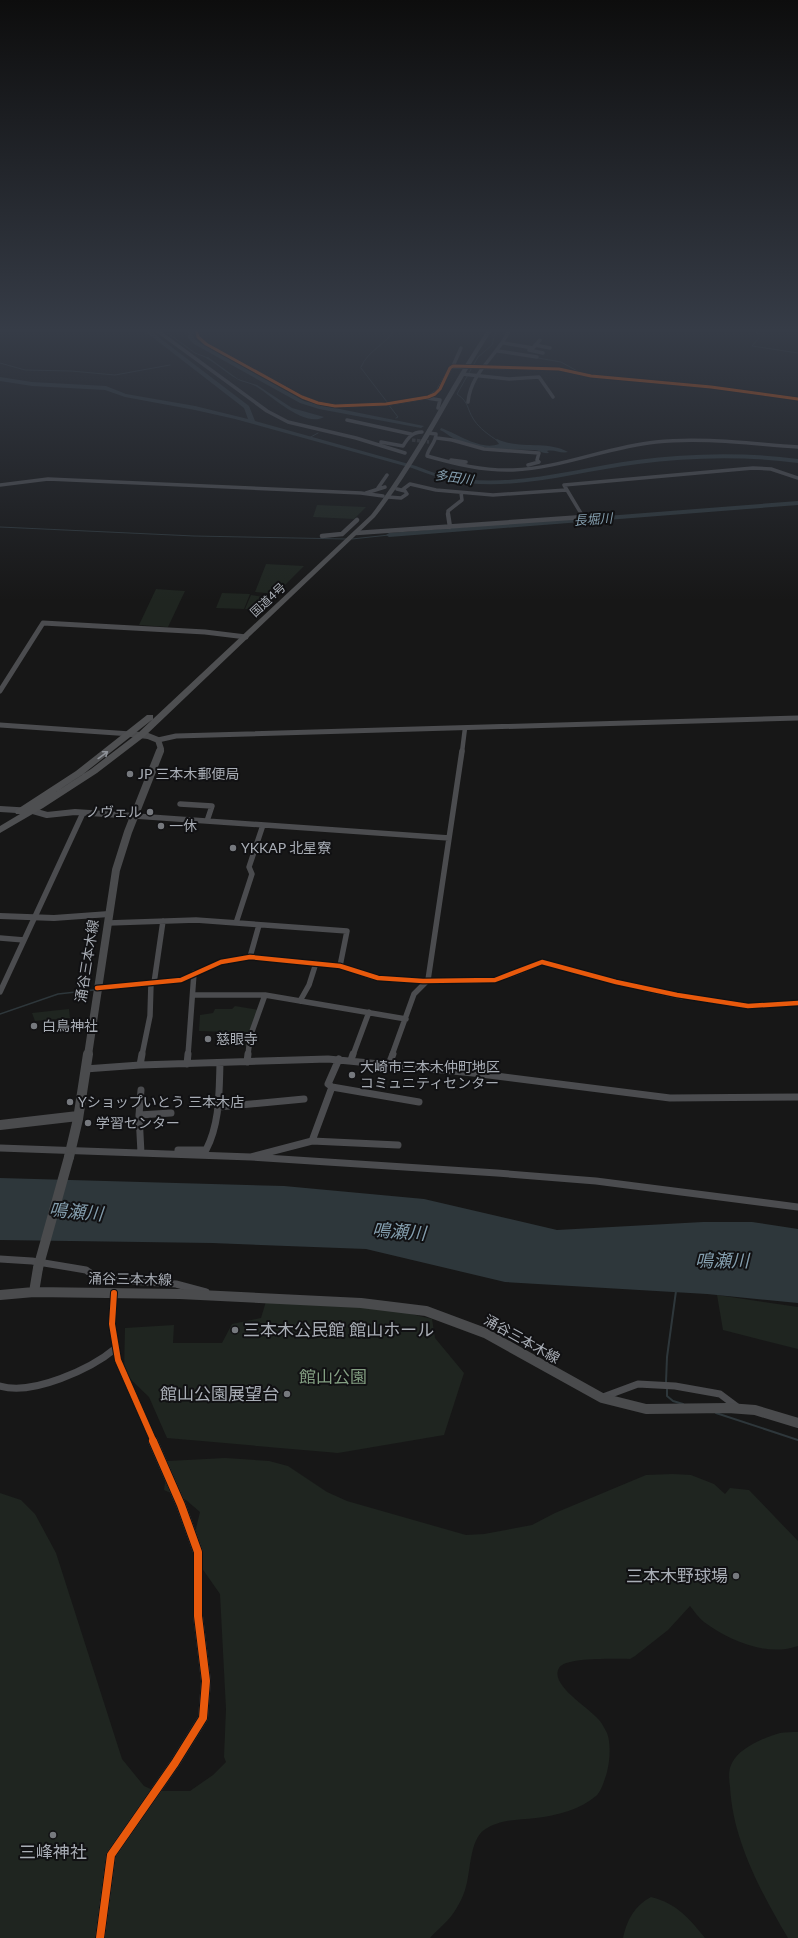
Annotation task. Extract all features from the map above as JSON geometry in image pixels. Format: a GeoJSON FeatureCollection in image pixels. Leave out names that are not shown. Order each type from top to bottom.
{"type":"FeatureCollection","features":[{"type":"Feature","properties":{"kind":"highway","name":"国道4号"},"geometry":{"type":"LineString","coordinates":[[425,432],[432,419]]}},
{"type":"Feature","properties":{"kind":"highway","name":"国道4号"},"geometry":{"type":"LineString","coordinates":[[0,830],[33,811],[94,771],[141,735],[349,535],[379,510],[407,458],[434,419]]}},
{"type":"Feature","properties":{"kind":"highway","name":"国道4号"},"geometry":{"type":"LineString","coordinates":[[0,823],[79,773],[131,734],[243,636]]}},
{"type":"Feature","properties":{"kind":"main road"},"geometry":{"type":"LineString","coordinates":[[131,734],[158,740]]}},
{"type":"Feature","properties":{"kind":"main road","name":"涌谷三本木線"},"geometry":{"type":"LineString","coordinates":[[158,740],[161,746],[161,752],[119,858],[97,988],[78,1116],[70,1154],[38,1268],[34,1292],[222,1296],[361,1303],[426,1311],[485,1333],[602,1398],[646,1409],[755,1410],[798,1424]]}},
{"type":"Feature","properties":{"kind":"main road"},"geometry":{"type":"LineString","coordinates":[[0,1126],[78,1116]]}},
{"type":"Feature","properties":{"kind":"main road"},"geometry":{"type":"LineString","coordinates":[[0,1295],[34,1292]]}},
{"type":"Feature","properties":{"kind":"street"},"geometry":{"type":"LineString","coordinates":[[283,419],[288,422],[356,438],[403,446],[411,434]]}},
{"type":"Feature","properties":{"kind":"street"},"geometry":{"type":"LineString","coordinates":[[347,420],[411,434],[425,432],[435,434],[436,442],[426,454]]}},
{"type":"Feature","properties":{"kind":"street"},"geometry":{"type":"LineString","coordinates":[[356,438],[407,458]]}},
{"type":"Feature","properties":{"kind":"street"},"geometry":{"type":"LineString","coordinates":[[436,438],[452,440],[484,449],[539,453],[537,460],[539,462],[513,470]]}},
{"type":"Feature","properties":{"kind":"street"},"geometry":{"type":"LineString","coordinates":[[407,439],[412,440]]}},
{"type":"Feature","properties":{"kind":"street"},"geometry":{"type":"LineString","coordinates":[[426,454],[469,468],[513,470],[551,465],[605,451],[656,442],[706,441],[798,447]]}},
{"type":"Feature","properties":{"kind":"street"},"geometry":{"type":"LineString","coordinates":[[429,442],[436,442]]}},
{"type":"Feature","properties":{"kind":"street"},"geometry":{"type":"LineString","coordinates":[[426,454],[466,462]]}},
{"type":"Feature","properties":{"kind":"street"},"geometry":{"type":"LineString","coordinates":[[322,536],[583,517],[564,485],[753,468],[771,469],[798,478]]}},
{"type":"Feature","properties":{"kind":"street"},"geometry":{"type":"LineString","coordinates":[[378,488],[387,475]]}},
{"type":"Feature","properties":{"kind":"street"},"geometry":{"type":"LineString","coordinates":[[0,485],[48,479],[362,493],[386,497],[404,497],[407,494],[398,489]]}},
{"type":"Feature","properties":{"kind":"street"},"geometry":{"type":"LineString","coordinates":[[402,490],[406,485],[410,484],[436,490],[461,493],[507,495],[566,490]]}},
{"type":"Feature","properties":{"kind":"street"},"geometry":{"type":"LineString","coordinates":[[362,493],[385,487]]}},
{"type":"Feature","properties":{"kind":"street"},"geometry":{"type":"LineString","coordinates":[[450,527],[448,511],[462,500],[461,493]]}},
{"type":"Feature","properties":{"kind":"street"},"geometry":{"type":"LineString","coordinates":[[349,535],[357,520]]}},
{"type":"Feature","properties":{"kind":"street"},"geometry":{"type":"LineString","coordinates":[[0,691],[43,623],[243,636]]}},
{"type":"Feature","properties":{"kind":"street"},"geometry":{"type":"LineString","coordinates":[[158,740],[176,736],[798,718]]}},
{"type":"Feature","properties":{"kind":"street"},"geometry":{"type":"LineString","coordinates":[[0,725],[131,734]]}},
{"type":"Feature","properties":{"kind":"street"},"geometry":{"type":"LineString","coordinates":[[388,1064],[406,1019],[414,994],[428,980],[465,728]]}},
{"type":"Feature","properties":{"kind":"street"},"geometry":{"type":"LineString","coordinates":[[180,804],[212,806],[207,821]]}},
{"type":"Feature","properties":{"kind":"street"},"geometry":{"type":"LineString","coordinates":[[0,809],[33,811],[53,815],[83,812],[449,838]]}},
{"type":"Feature","properties":{"kind":"street"},"geometry":{"type":"LineString","coordinates":[[0,992],[83,812]]}},
{"type":"Feature","properties":{"kind":"street"},"geometry":{"type":"LineString","coordinates":[[236,923],[252,874],[249,868],[263,825]]}},
{"type":"Feature","properties":{"kind":"street"},"geometry":{"type":"LineString","coordinates":[[0,916],[72,918],[109,914]]}},
{"type":"Feature","properties":{"kind":"street"},"geometry":{"type":"LineString","coordinates":[[108,922],[196,920],[347,931],[340,966]]}},
{"type":"Feature","properties":{"kind":"street"},"geometry":{"type":"LineString","coordinates":[[140,1065],[150,1016],[152,983],[163,921]]}},
{"type":"Feature","properties":{"kind":"street"},"geometry":{"type":"LineString","coordinates":[[250,957],[259,925]]}},
{"type":"Feature","properties":{"kind":"street"},"geometry":{"type":"LineString","coordinates":[[0,938],[24,940]]}},
{"type":"Feature","properties":{"kind":"street"},"geometry":{"type":"LineString","coordinates":[[97,988],[181,980],[222,962],[250,957],[340,966],[378,978],[396,980],[495,980],[514,974],[536,963],[547,962],[571,970],[663,993],[748,1006],[798,1003]]}},
{"type":"Feature","properties":{"kind":"street"},"geometry":{"type":"LineString","coordinates":[[300,1001],[309,985],[315,964]]}},
{"type":"Feature","properties":{"kind":"street"},"geometry":{"type":"LineString","coordinates":[[187,1064],[194,974]]}},
{"type":"Feature","properties":{"kind":"street"},"geometry":{"type":"LineString","coordinates":[[193,995],[265,994],[406,1019]]}},
{"type":"Feature","properties":{"kind":"street"},"geometry":{"type":"LineString","coordinates":[[247,1062],[250,1037],[265,994]]}},
{"type":"Feature","properties":{"kind":"street"},"geometry":{"type":"LineString","coordinates":[[351,1060],[369,1012]]}},
{"type":"Feature","properties":{"kind":"street"},"geometry":{"type":"LineString","coordinates":[[85,1069],[140,1065],[339,1059],[473,1073],[670,1098],[798,1097]]}},
{"type":"Feature","properties":{"kind":"street"},"geometry":{"type":"LineString","coordinates":[[339,1059],[328,1084],[332,1087],[419,1102]]}},
{"type":"Feature","properties":{"kind":"street"},"geometry":{"type":"LineString","coordinates":[[160,1153],[169,1150],[206,1150],[210,1143],[219,1107],[220,1063]]}},
{"type":"Feature","properties":{"kind":"street"},"geometry":{"type":"LineString","coordinates":[[312,1141],[332,1087]]}},
{"type":"Feature","properties":{"kind":"street"},"geometry":{"type":"LineString","coordinates":[[141,1090],[139,1115],[142,1153]]}},
{"type":"Feature","properties":{"kind":"street"},"geometry":{"type":"LineString","coordinates":[[219,1107],[304,1100]]}},
{"type":"Feature","properties":{"kind":"street"},"geometry":{"type":"LineString","coordinates":[[139,1115],[171,1113]]}},
{"type":"Feature","properties":{"kind":"street"},"geometry":{"type":"LineString","coordinates":[[251,1157],[312,1141],[398,1146]]}},
{"type":"Feature","properties":{"kind":"street"},"geometry":{"type":"LineString","coordinates":[[0,1148],[70,1154],[160,1153],[366,1163],[575,1179],[645,1186],[798,1207]]}},
{"type":"Feature","properties":{"kind":"street"},"geometry":{"type":"LineString","coordinates":[[0,1259],[32,1261],[86,1270],[99,1279],[176,1284],[222,1296]]}},
{"type":"Feature","properties":{"kind":"street"},"geometry":{"type":"LineString","coordinates":[[100,1938],[111,1855],[175,1764],[203,1718],[206,1681],[198,1616],[198,1552],[181,1505],[118,1360],[112,1324],[114,1293]]}},
{"type":"Feature","properties":{"kind":"street"},"geometry":{"type":"LineString","coordinates":[[0,1386],[11,1389],[29,1387],[76,1372],[116,1348]]}},
{"type":"Feature","properties":{"kind":"street"},"geometry":{"type":"LineString","coordinates":[[602,1398],[638,1384],[676,1386],[720,1394],[742,1409]]}},
{"type":"Feature","properties":{"kind":"green space"},"geometry":{"type":"Polygon","coordinates":[[[317,505],[366,507],[354,519],[313,517],[317,505]]]}},
{"type":"Feature","properties":{"kind":"green space"},"geometry":{"type":"Polygon","coordinates":[[[266,564],[304,566],[276,594],[255,592],[266,564]]]}},
{"type":"Feature","properties":{"kind":"green space"},"geometry":{"type":"Polygon","coordinates":[[[156,589],[185,591],[168,627],[139,625],[156,589]]]}},
{"type":"Feature","properties":{"kind":"green space"},"geometry":{"type":"Polygon","coordinates":[[[222,593],[250,594],[244,609],[216,608],[222,593]]]}},
{"type":"Feature","properties":{"kind":"green space"},"geometry":{"type":"Polygon","coordinates":[[[251,595],[271,598],[258,610],[245,609],[251,595]]]}},
{"type":"Feature","properties":{"kind":"green space"},"geometry":{"type":"Polygon","coordinates":[[[235,1006],[259,1010],[246,1046],[229,1046],[230,1032],[199,1031],[200,1015],[213,1013],[215,1009],[232,1009],[235,1006]]]}},
{"type":"Feature","properties":{"kind":"green space"},"geometry":{"type":"Polygon","coordinates":[[[69,1009],[70,1018],[35,1021],[32,1013],[69,1009]]]}},
{"type":"Feature","properties":{"kind":"green space"},"geometry":{"type":"Polygon","coordinates":[[[717,1295],[798,1307],[798,1349],[723,1330],[717,1295]]]}},
{"type":"Feature","properties":{"kind":"green space","name":"館山公園"},"geometry":{"type":"Polygon","coordinates":[[[267,1298],[365,1303],[432,1319],[435,1338],[464,1373],[444,1435],[338,1453],[167,1438],[149,1397],[124,1373],[125,1328],[174,1325],[173,1343],[222,1343],[232,1324],[261,1318],[267,1298]]]}},
{"type":"Feature","properties":{"kind":"green space"},"geometry":{"type":"Polygon","coordinates":[[[225,1458],[269,1461],[288,1466],[327,1492],[347,1501],[466,1535],[484,1534],[532,1525],[555,1513],[646,1475],[691,1475],[714,1484],[725,1494],[730,1488],[749,1490],[798,1541],[798,1646],[774,1650],[737,1641],[704,1622],[690,1606],[668,1630],[630,1659],[592,1659],[563,1664],[559,1668],[557,1675],[560,1682],[572,1696],[600,1721],[607,1733],[610,1747],[609,1763],[601,1788],[598,1794],[590,1801],[560,1814],[503,1822],[490,1826],[484,1830],[479,1835],[473,1849],[467,1883],[460,1902],[451,1917],[430,1938],[0,1938],[0,1493],[21,1500],[35,1514],[56,1553],[122,1759],[144,1786],[155,1791],[190,1791],[213,1775],[226,1762],[224,1757],[226,1709],[220,1594],[199,1564],[192,1545],[200,1512],[186,1500],[164,1490],[168,1461],[225,1458]]]}},
{"type":"Feature","properties":{"kind":"green space"},"geometry":{"type":"Polygon","coordinates":[[[798,1732],[798,1938],[788,1938],[768,1903],[750,1866],[732,1807],[729,1775],[735,1758],[746,1748],[760,1740],[774,1735],[798,1732]]]}},
{"type":"Feature","properties":{"kind":"green space"},"geometry":{"type":"Polygon","coordinates":[[[651,1897],[675,1907],[705,1938],[623,1938],[632,1914],[640,1905],[651,1897]]]}},
{"type":"Feature","properties":{"kind":"water"},"geometry":{"type":"Polygon","coordinates":[[[441,428],[477,444],[492,446],[499,444],[496,440],[497,439],[515,444],[551,446],[568,452],[547,451],[549,453],[547,453],[534,450],[482,447],[453,438],[440,430],[441,428]]]}},
{"type":"Feature","properties":{"kind":"water","name":"鳴瀬川"},"geometry":{"type":"Polygon","coordinates":[[[0,1178],[284,1186],[424,1199],[557,1230],[703,1222],[752,1222],[798,1229],[798,1303],[707,1294],[505,1282],[366,1249],[212,1243],[0,1240],[0,1178]]]}},
{"type":"Feature","properties":{"kind":"waterway","name":"多田川"},"geometry":{"type":"LineString","coordinates":[[242,419],[414,467],[440,477],[467,481],[496,482],[525,480],[638,462],[678,458],[738,456],[778,458],[798,461]]}},
{"type":"Feature","properties":{"kind":"waterway"},"geometry":{"type":"LineString","coordinates":[[386,419],[421,426]]}},
{"type":"Feature","properties":{"kind":"waterway"},"geometry":{"type":"LineString","coordinates":[[474,419],[485,432],[498,441]]}},
{"type":"Feature","properties":{"kind":"waterway","name":"多田川"},"geometry":{"type":"LineString","coordinates":[[309,438],[318,433]]}},
{"type":"Feature","properties":{"kind":"waterway","name":"長堀川"},"geometry":{"type":"LineString","coordinates":[[389,535],[798,503]]}},
{"type":"Feature","properties":{"kind":"waterway"},"geometry":{"type":"LineString","coordinates":[[0,527],[194,536],[346,539]]}},
{"type":"Feature","properties":{"kind":"waterway"},"geometry":{"type":"LineString","coordinates":[[352,539],[389,535]]}},
{"type":"Feature","properties":{"kind":"waterway"},"geometry":{"type":"LineString","coordinates":[[452,983],[472,983],[500,980],[528,970]]}},
{"type":"Feature","properties":{"kind":"waterway"},"geometry":{"type":"LineString","coordinates":[[366,977],[374,979]]}},
{"type":"Feature","properties":{"kind":"waterway"},"geometry":{"type":"LineString","coordinates":[[386,981],[402,982]]}},
{"type":"Feature","properties":{"kind":"waterway"},"geometry":{"type":"LineString","coordinates":[[0,1014],[58,994],[94,990]]}},
{"type":"Feature","properties":{"kind":"waterway"},"geometry":{"type":"LineString","coordinates":[[645,991],[682,999]]}},
{"type":"Feature","properties":{"kind":"waterway"},"geometry":{"type":"LineString","coordinates":[[666,1382],[667,1357],[676,1291]]}},
{"type":"Feature","properties":{"kind":"waterway"},"geometry":{"type":"LineString","coordinates":[[667,1388],[667,1396],[673,1401],[683,1404]]}},
{"type":"Feature","properties":{"kind":"waterway"},"geometry":{"type":"LineString","coordinates":[[716,1413],[798,1440]]}},
{"type":"Feature","properties":{"kind":"tunnel"},"geometry":{"type":"LineString","coordinates":[[412,440],[429,442]]}},
{"type":"Feature","properties":{"kind":"cycle path"},"geometry":{"type":"LineString","coordinates":[[97,988],[181,980],[221,962],[250,957],[340,966],[378,978],[423,981],[495,980],[542,962],[616,982],[677,995],[748,1006],[798,1003]]}},
{"type":"Feature","properties":{"kind":"cycle path"},"geometry":{"type":"LineString","coordinates":[[100,1938],[111,1855],[175,1763],[203,1718],[206,1681],[198,1616],[198,1552],[181,1505],[118,1360],[112,1324],[114,1293]]}},
{"type":"Feature","properties":{"kind":"place","name":"JP 三本木郵便局"},"geometry":{"type":"Point","coordinates":[130,774]}},
{"type":"Feature","properties":{"kind":"place","name":"ノヴェル"},"geometry":{"type":"Point","coordinates":[150,812]}},
{"type":"Feature","properties":{"kind":"place","name":"一休"},"geometry":{"type":"Point","coordinates":[161,826]}},
{"type":"Feature","properties":{"kind":"place","name":"YKKAP 北星寮"},"geometry":{"type":"Point","coordinates":[233,848]}},
{"type":"Feature","properties":{"kind":"place","name":"白鳥神社"},"geometry":{"type":"Point","coordinates":[34,1026]}},
{"type":"Feature","properties":{"kind":"place","name":"慈眼寺"},"geometry":{"type":"Point","coordinates":[208,1039]}},
{"type":"Feature","properties":{"kind":"place","name":"大崎市三本木仲町地区 コミュニティセンター"},"geometry":{"type":"Point","coordinates":[352,1075]}},
{"type":"Feature","properties":{"kind":"place","name":"Yショップいとう 三本木店"},"geometry":{"type":"Point","coordinates":[70,1102]}},
{"type":"Feature","properties":{"kind":"place","name":"学習センター"},"geometry":{"type":"Point","coordinates":[88,1123]}},
{"type":"Feature","properties":{"kind":"place","name":"三本木公民館 館山ホール"},"geometry":{"type":"Point","coordinates":[235,1330]}},
{"type":"Feature","properties":{"kind":"place","name":"館山公園展望台"},"geometry":{"type":"Point","coordinates":[287,1394]}},
{"type":"Feature","properties":{"kind":"place","name":"三本木野球場"},"geometry":{"type":"Point","coordinates":[736,1576]}},
{"type":"Feature","properties":{"kind":"place","name":"三峰神社"},"geometry":{"type":"Point","coordinates":[53,1835]}}]}
